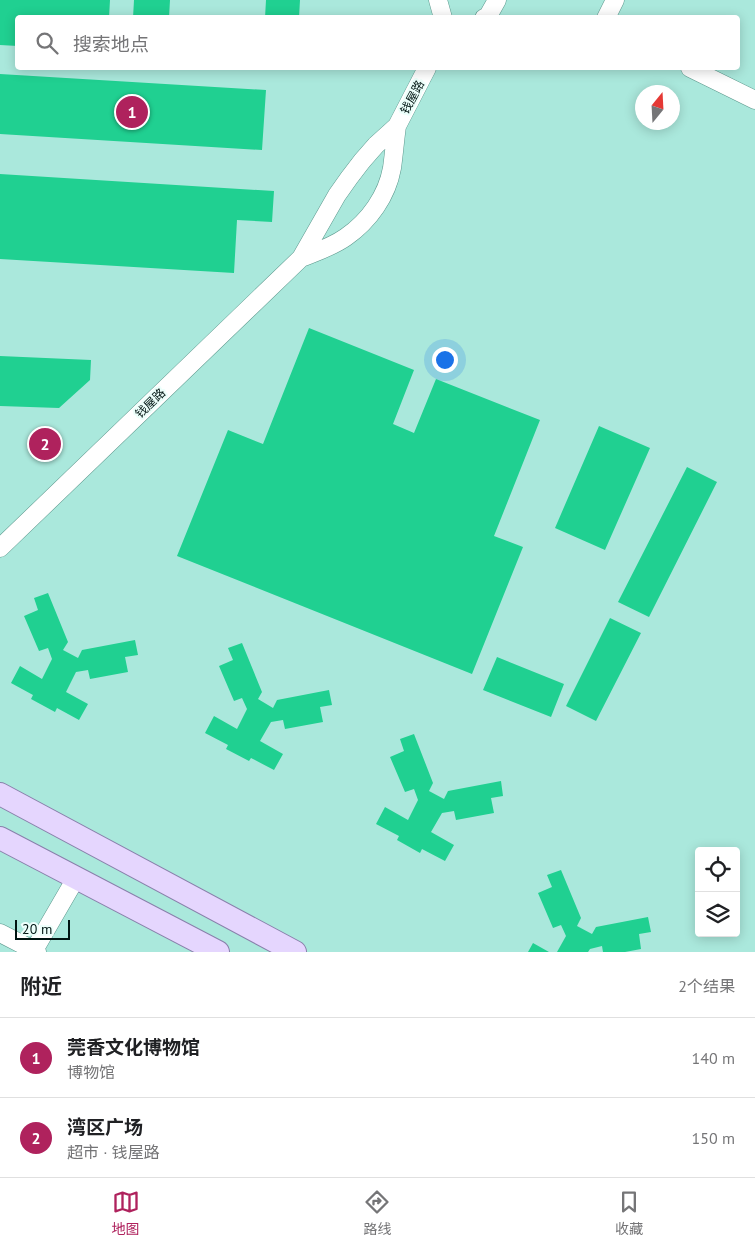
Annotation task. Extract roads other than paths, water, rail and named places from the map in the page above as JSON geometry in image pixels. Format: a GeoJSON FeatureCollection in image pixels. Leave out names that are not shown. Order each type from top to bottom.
{"type":"FeatureCollection","features":[{"type":"Feature","properties":{"kind":"main road"},"geometry":{"type":"LineString","coordinates":[[0,794],[295,952]]}},
{"type":"Feature","properties":{"kind":"main road"},"geometry":{"type":"LineString","coordinates":[[0,838],[218,952]]}},
{"type":"Feature","properties":{"kind":"street"},"geometry":{"type":"LineString","coordinates":[[438,0],[442,15]]}},
{"type":"Feature","properties":{"kind":"street"},"geometry":{"type":"LineString","coordinates":[[488,15],[496,0]]}},
{"type":"Feature","properties":{"kind":"street"},"geometry":{"type":"LineString","coordinates":[[608,15],[615,0]]}},
{"type":"Feature","properties":{"kind":"street","name":"钱屋路"},"geometry":{"type":"LineString","coordinates":[[0,548],[301,258],[337,195],[362,160],[397,126],[426,70]]}},
{"type":"Feature","properties":{"kind":"street"},"geometry":{"type":"LineString","coordinates":[[694,70],[755,100]]}},
{"type":"Feature","properties":{"kind":"street","name":"钱屋路"},"geometry":{"type":"LineString","coordinates":[[301,258],[346,238],[370,215],[380,201],[387,186],[392,169],[397,126]]}},
{"type":"Feature","properties":{"kind":"street"},"geometry":{"type":"LineString","coordinates":[[0,933],[35,951],[76,878]]}},
{"type":"Feature","properties":{"kind":"place","name":"莞香文化博物馆"},"geometry":{"type":"Point","coordinates":[132,112]}},
{"type":"Feature","properties":{"kind":"place","name":"湾区广场"},"geometry":{"type":"Point","coordinates":[45,444]}}]}
